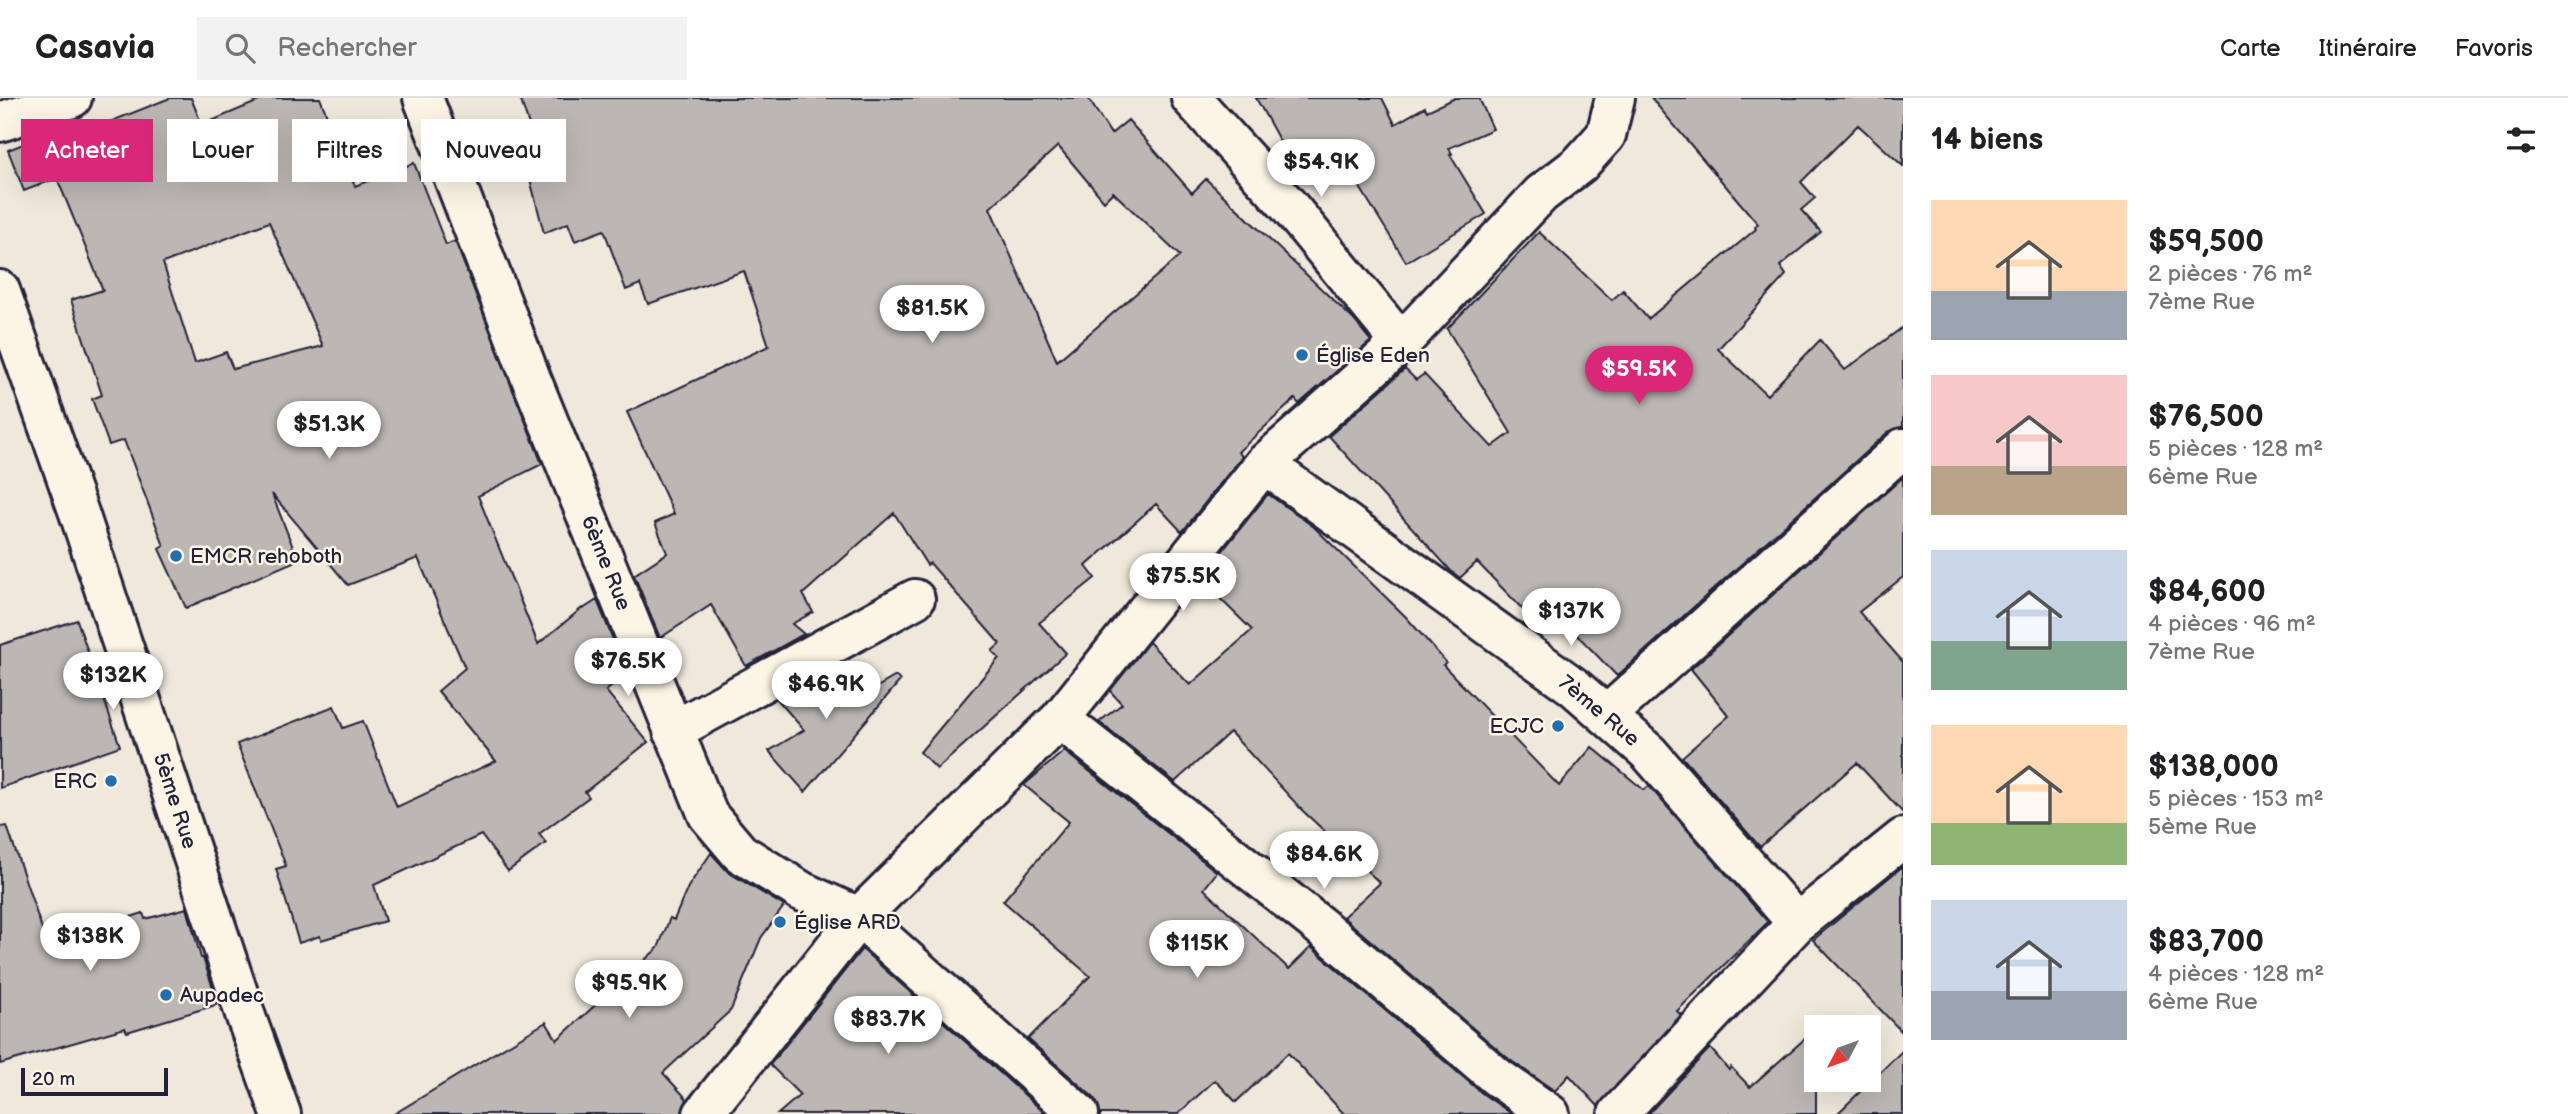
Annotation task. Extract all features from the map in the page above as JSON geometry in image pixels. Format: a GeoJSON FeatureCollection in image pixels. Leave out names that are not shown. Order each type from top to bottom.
{"type":"FeatureCollection","features":[{"type":"Feature","properties":{"kind":"street"},"geometry":{"type":"LineString","coordinates":[[0,122],[72,98]]}},
{"type":"Feature","properties":{"kind":"street","name":"6ème Rue"},"geometry":{"type":"LineString","coordinates":[[423,98],[527,369],[708,815],[740,853],[801,891],[859,917],[1079,1114]]}},
{"type":"Feature","properties":{"kind":"street"},"geometry":{"type":"LineString","coordinates":[[1191,98],[1287,204],[1401,343]]}},
{"type":"Feature","properties":{"kind":"street"},"geometry":{"type":"LineString","coordinates":[[703,1114],[859,917],[1060,719],[1264,464],[1401,343],[1541,194],[1580,164],[1605,135],[1615,98]]}},
{"type":"Feature","properties":{"kind":"street","name":"5ème Rue"},"geometry":{"type":"LineString","coordinates":[[0,290],[79,513],[247,1020],[281,1114]]}},
{"type":"Feature","properties":{"kind":"street"},"geometry":{"type":"LineString","coordinates":[[1607,715],[1903,448]]}},
{"type":"Feature","properties":{"kind":"street","name":"7ème Rue"},"geometry":{"type":"LineString","coordinates":[[1264,464],[1574,687],[1607,715],[1649,753],[1797,923]]}},
{"type":"Feature","properties":{"kind":"street"},"geometry":{"type":"LineString","coordinates":[[673,731],[915,600]]}},
{"type":"Feature","properties":{"kind":"street"},"geometry":{"type":"LineString","coordinates":[[1060,719],[1319,925],[1497,1077],[1549,1114]]}},
{"type":"Feature","properties":{"kind":"street"},"geometry":{"type":"LineString","coordinates":[[1618,1114],[1797,923],[1900,846]]}},
{"type":"Feature","properties":{"kind":"building"},"geometry":{"type":"Polygon","coordinates":[[[170,98],[191,98],[200,119],[167,119],[167,182],[278,182],[278,119],[216,119],[266,98],[320,98],[328,119],[292,119],[292,182],[353,182],[355,186],[365,182],[407,182],[407,166],[414,163],[446,245],[455,241],[542,464],[478,496],[538,644],[582,608],[597,600],[627,674],[606,691],[648,742],[585,792],[589,797],[539,834],[546,843],[508,871],[481,835],[374,885],[385,921],[321,940],[320,936],[299,943],[276,869],[286,866],[237,744],[334,706],[343,728],[363,721],[397,807],[496,761],[438,691],[465,668],[418,558],[348,585],[272,494],[298,560],[186,608],[159,549],[164,546],[124,440],[109,445],[92,399],[102,395],[71,300],[103,290],[59,182],[153,182],[153,119],[117,119],[170,98]],[[269,222],[163,263],[195,363],[226,352],[233,369],[323,346],[269,222]]]}},
{"type":"Feature","properties":{"kind":"building"},"geometry":{"type":"Polygon","coordinates":[[[520,98],[1088,98],[1111,134],[1128,120],[1192,193],[1206,179],[1354,320],[1371,341],[1299,404],[1295,399],[1238,452],[1242,456],[1182,532],[1156,504],[1086,566],[1095,578],[1039,623],[1066,653],[937,769],[920,752],[999,658],[992,651],[1000,644],[930,563],[927,565],[894,513],[803,594],[813,612],[792,624],[804,634],[746,666],[711,605],[660,638],[634,575],[667,553],[655,523],[674,514],[627,412],[769,346],[744,271],[648,304],[640,284],[626,290],[604,230],[575,241],[568,223],[544,233],[531,182],[566,182],[566,119],[527,119],[520,98]],[[1058,146],[990,208],[1057,361],[1180,256],[1113,192],[1104,201],[1058,146]]]}},
{"type":"Feature","properties":{"kind":"building"},"geometry":{"type":"Polygon","coordinates":[[[1256,98],[1382,98],[1395,124],[1425,107],[1427,111],[1455,98],[1479,98],[1493,129],[1449,148],[1452,154],[1450,155],[1486,214],[1406,262],[1337,150],[1296,171],[1256,98]]]}},
{"type":"Feature","properties":{"kind":"building"},"geometry":{"type":"Polygon","coordinates":[[[1651,98],[1903,98],[1903,166],[1858,125],[1801,182],[1815,198],[1801,210],[1821,232],[1780,266],[1786,275],[1718,349],[1767,395],[1820,340],[1845,370],[1903,327],[1903,427],[1888,432],[1617,676],[1550,607],[1535,622],[1477,562],[1460,578],[1451,571],[1329,436],[1405,369],[1416,380],[1424,374],[1492,447],[1511,433],[1447,329],[1539,232],[1612,300],[1623,290],[1648,319],[1756,229],[1758,224],[1651,98]]]}},
{"type":"Feature","properties":{"kind":"building"},"geometry":{"type":"Polygon","coordinates":[[[21,145],[21,182],[47,182],[24,191],[8,150],[21,145]]]}},
{"type":"Feature","properties":{"kind":"building"},"geometry":{"type":"Polygon","coordinates":[[[1903,477],[1903,577],[1859,612],[1903,662],[1903,813],[1857,763],[1760,847],[1682,757],[1729,716],[1691,669],[1903,477]]]}},
{"type":"Feature","properties":{"kind":"building"},"geometry":{"type":"Polygon","coordinates":[[[1268,494],[1314,527],[1406,617],[1446,662],[1443,665],[1559,786],[1592,747],[1644,790],[1649,786],[1768,922],[1677,1011],[1681,1015],[1598,1106],[1569,1075],[1555,1091],[1510,1060],[1343,917],[1380,883],[1303,811],[1230,732],[1175,782],[1099,722],[1122,704],[1110,691],[1149,642],[1190,685],[1252,630],[1200,579],[1268,494]]]}},
{"type":"Feature","properties":{"kind":"building"},"geometry":{"type":"Polygon","coordinates":[[[77,620],[120,746],[0,788],[0,645],[77,620]]]}},
{"type":"Feature","properties":{"kind":"building"},"geometry":{"type":"Polygon","coordinates":[[[840,665],[870,691],[896,676],[900,681],[805,792],[769,751],[804,730],[777,699],[840,665]]]}},
{"type":"Feature","properties":{"kind":"building"},"geometry":{"type":"Polygon","coordinates":[[[1064,751],[1217,872],[1204,889],[1289,969],[1311,947],[1483,1094],[1512,1114],[1344,1114],[1288,1053],[1236,1102],[1215,1080],[1178,1114],[1100,1114],[1094,1098],[1028,1039],[1090,976],[1003,901],[1069,822],[1024,785],[1064,751]]]}},
{"type":"Feature","properties":{"kind":"building"},"geometry":{"type":"Polygon","coordinates":[[[7,826],[47,944],[143,913],[145,919],[187,908],[201,958],[216,997],[216,1005],[127,1032],[125,1028],[0,1064],[0,827],[7,826]]]}},
{"type":"Feature","properties":{"kind":"building"},"geometry":{"type":"Polygon","coordinates":[[[711,853],[728,872],[784,906],[761,938],[731,1010],[663,1073],[687,1099],[682,1114],[394,1114],[546,1022],[557,1040],[658,948],[670,918],[674,920],[688,887],[711,853]]]}},
{"type":"Feature","properties":{"kind":"building"},"geometry":{"type":"Polygon","coordinates":[[[1903,866],[1903,1033],[1813,940],[1903,866]]]}},
{"type":"Feature","properties":{"kind":"building"},"geometry":{"type":"Polygon","coordinates":[[[862,949],[1046,1114],[778,1114],[800,1095],[770,1065],[862,949]]]}},
{"type":"Feature","properties":{"kind":"building"},"geometry":{"type":"Polygon","coordinates":[[[1804,1040],[1804,1092],[1816,1092],[1816,1114],[1648,1114],[1710,1048],[1729,1070],[1731,1067],[1750,1087],[1804,1040]]]}},
{"type":"Feature","properties":{"kind":"building"},"geometry":{"type":"Polygon","coordinates":[[[1903,1050],[1903,1114],[1837,1114],[1860,1092],[1881,1092],[1881,1071],[1903,1050]]]}},
{"type":"Feature","properties":{"kind":"place","name":"Église Eden"},"geometry":{"type":"Point","coordinates":[1302,355]}},
{"type":"Feature","properties":{"kind":"place","name":"EMCR rehoboth"},"geometry":{"type":"Point","coordinates":[176,556]}},
{"type":"Feature","properties":{"kind":"place","name":"ECJC"},"geometry":{"type":"Point","coordinates":[1558,726]}},
{"type":"Feature","properties":{"kind":"place","name":"ERC"},"geometry":{"type":"Point","coordinates":[111,781]}},
{"type":"Feature","properties":{"kind":"place","name":"Église ARD"},"geometry":{"type":"Point","coordinates":[780,922]}},
{"type":"Feature","properties":{"kind":"place","name":"Aupadec"},"geometry":{"type":"Point","coordinates":[166,995]}}]}
